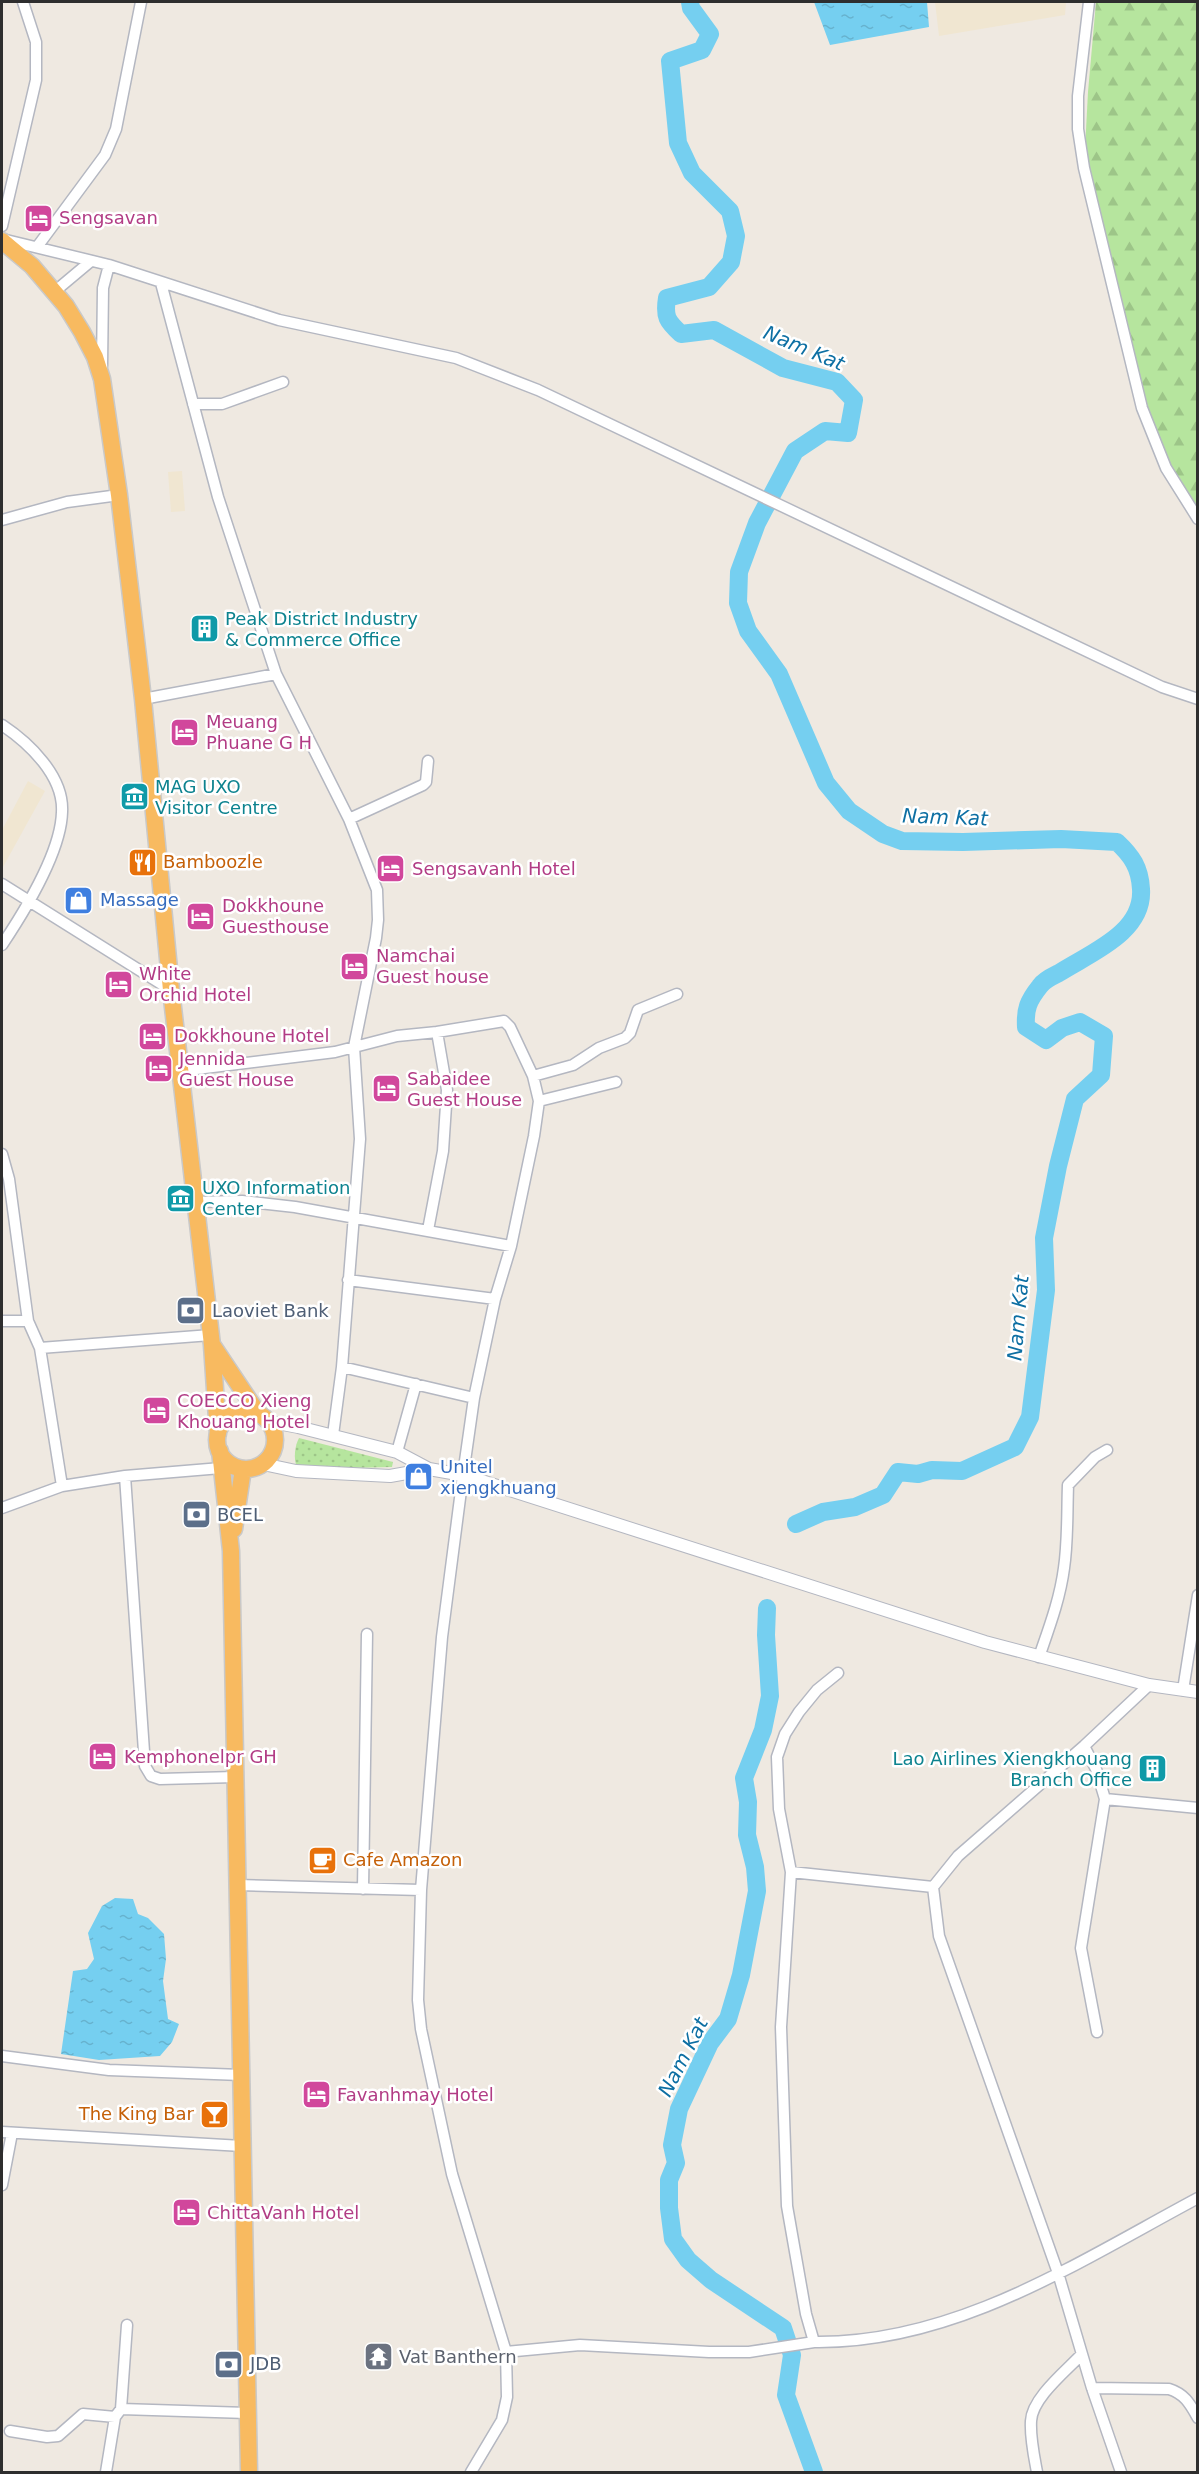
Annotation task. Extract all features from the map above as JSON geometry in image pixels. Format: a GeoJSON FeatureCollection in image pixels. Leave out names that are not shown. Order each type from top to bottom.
{"type":"FeatureCollection","features":[{"type":"Feature","properties":{"kind":"highway"},"geometry":{"type":"LineString","coordinates":[[2,240],[32,266],[54,292],[82,332],[102,379],[143,699],[171,990],[211,1340],[220,1460],[231,1551],[249,2472]]}},
{"type":"Feature","properties":{"kind":"highway"},"geometry":{"type":"LineString","coordinates":[[211,1340],[274,1434],[274,1447],[263,1464],[243,1469],[220,1460]]}},
{"type":"Feature","properties":{"kind":"highway"},"geometry":{"type":"LineString","coordinates":[[218,1434],[223,1423],[232,1415],[245,1410],[263,1418]]}},
{"type":"Feature","properties":{"kind":"highway"},"geometry":{"type":"LineString","coordinates":[[231,1551],[243,1469]]}},
{"type":"Feature","properties":{"kind":"street"},"geometry":{"type":"LineString","coordinates":[[2,226],[36,80],[36,42],[23,2]]}},
{"type":"Feature","properties":{"kind":"street"},"geometry":{"type":"LineString","coordinates":[[37,247],[105,155],[122,105],[141,2]]}},
{"type":"Feature","properties":{"kind":"street"},"geometry":{"type":"LineString","coordinates":[[1089,2],[1078,96],[1078,129],[1084,168],[1143,408],[1166,468],[1197,519]]}},
{"type":"Feature","properties":{"kind":"street"},"geometry":{"type":"LineString","coordinates":[[2,240],[109,265],[279,320],[456,358],[538,390],[1162,687],[1197,699]]}},
{"type":"Feature","properties":{"kind":"street"},"geometry":{"type":"LineString","coordinates":[[54,292],[91,261]]}},
{"type":"Feature","properties":{"kind":"street"},"geometry":{"type":"LineString","coordinates":[[102,379],[103,288],[109,265]]}},
{"type":"Feature","properties":{"kind":"street"},"geometry":{"type":"LineString","coordinates":[[161,283],[218,497],[276,674],[349,819],[377,890],[378,920],[354,1047],[360,1139],[342,1366],[333,1435]]}},
{"type":"Feature","properties":{"kind":"street"},"geometry":{"type":"LineString","coordinates":[[193,404],[222,404],[283,382]]}},
{"type":"Feature","properties":{"kind":"street"},"geometry":{"type":"LineString","coordinates":[[2,519],[67,502],[118,495]]}},
{"type":"Feature","properties":{"kind":"street"},"geometry":{"type":"LineString","coordinates":[[143,699],[276,674]]}},
{"type":"Feature","properties":{"kind":"street"},"geometry":{"type":"LineString","coordinates":[[2,725],[19,736],[57,783],[63,811],[57,838],[30,902],[2,945]]}},
{"type":"Feature","properties":{"kind":"street"},"geometry":{"type":"LineString","coordinates":[[349,819],[423,785],[426,782],[428,761]]}},
{"type":"Feature","properties":{"kind":"street"},"geometry":{"type":"LineString","coordinates":[[2,884],[171,990]]}},
{"type":"Feature","properties":{"kind":"street"},"geometry":{"type":"LineString","coordinates":[[533,1076],[573,1065],[599,1048],[625,1038],[630,1033],[638,1010],[677,994]]}},
{"type":"Feature","properties":{"kind":"street"},"geometry":{"type":"LineString","coordinates":[[180,1071],[335,1052],[397,1036],[504,1021],[510,1027],[533,1076],[539,1101],[511,1246],[495,1299],[474,1398],[442,1637],[421,1890],[418,2000],[421,2029],[452,2174],[506,2352],[507,2397],[502,2420],[471,2472]]}},
{"type":"Feature","properties":{"kind":"street"},"geometry":{"type":"LineString","coordinates":[[428,1230],[443,1151],[447,1090],[437,1032]]}},
{"type":"Feature","properties":{"kind":"street"},"geometry":{"type":"LineString","coordinates":[[539,1101],[616,1082]]}},
{"type":"Feature","properties":{"kind":"street"},"geometry":{"type":"LineString","coordinates":[[2,1154],[9,1179],[28,1321],[40,1348],[62,1486]]}},
{"type":"Feature","properties":{"kind":"street"},"geometry":{"type":"LineString","coordinates":[[195,1202],[242,1201],[295,1207],[511,1246]]}},
{"type":"Feature","properties":{"kind":"street"},"geometry":{"type":"LineString","coordinates":[[348,1280],[495,1299]]}},
{"type":"Feature","properties":{"kind":"street"},"geometry":{"type":"LineString","coordinates":[[2,1321],[28,1321]]}},
{"type":"Feature","properties":{"kind":"street"},"geometry":{"type":"LineString","coordinates":[[40,1348],[211,1340]]}},
{"type":"Feature","properties":{"kind":"street"},"geometry":{"type":"LineString","coordinates":[[342,1366],[474,1398]]}},
{"type":"Feature","properties":{"kind":"street"},"geometry":{"type":"LineString","coordinates":[[397,1452],[416,1384]]}},
{"type":"Feature","properties":{"kind":"street"},"geometry":{"type":"LineString","coordinates":[[263,1418],[397,1452],[429,1469],[463,1475],[985,1642],[1149,1685],[1197,1692]]}},
{"type":"Feature","properties":{"kind":"street"},"geometry":{"type":"LineString","coordinates":[[1039,1657],[1053,1615],[1064,1570],[1068,1485],[1095,1457],[1107,1450]]}},
{"type":"Feature","properties":{"kind":"street"},"geometry":{"type":"LineString","coordinates":[[2,1508],[62,1486],[220,1460]]}},
{"type":"Feature","properties":{"kind":"street"},"geometry":{"type":"LineString","coordinates":[[263,1464],[296,1471],[390,1476],[429,1469]]}},
{"type":"Feature","properties":{"kind":"street"},"geometry":{"type":"LineString","coordinates":[[125,1476],[145,1766],[151,1776],[160,1779],[235,1777]]}},
{"type":"Feature","properties":{"kind":"street"},"geometry":{"type":"LineString","coordinates":[[1183,1690],[1197,1595]]}},
{"type":"Feature","properties":{"kind":"street"},"geometry":{"type":"LineString","coordinates":[[363,1889],[367,1634]]}},
{"type":"Feature","properties":{"kind":"street"},"geometry":{"type":"LineString","coordinates":[[814,2342],[806,2314],[787,2206],[781,2027],[791,1872],[779,1809],[777,1757],[785,1734],[799,1712],[817,1690],[838,1673]]}},
{"type":"Feature","properties":{"kind":"street"},"geometry":{"type":"LineString","coordinates":[[1121,2472],[1092,2388],[1058,2273],[939,1936],[933,1887],[958,1856],[1084,1746],[1149,1685]]}},
{"type":"Feature","properties":{"kind":"street"},"geometry":{"type":"LineString","coordinates":[[1084,1746],[1096,1769],[1105,1799],[1081,1948],[1097,2032]]}},
{"type":"Feature","properties":{"kind":"street"},"geometry":{"type":"LineString","coordinates":[[1105,1799],[1197,1808]]}},
{"type":"Feature","properties":{"kind":"street"},"geometry":{"type":"LineString","coordinates":[[791,1872],[933,1887]]}},
{"type":"Feature","properties":{"kind":"street"},"geometry":{"type":"LineString","coordinates":[[237,1885],[421,1890]]}},
{"type":"Feature","properties":{"kind":"street"},"geometry":{"type":"LineString","coordinates":[[2,2056],[109,2070],[241,2075]]}},
{"type":"Feature","properties":{"kind":"street"},"geometry":{"type":"LineString","coordinates":[[2,2186],[7,2132],[242,2146]]}},
{"type":"Feature","properties":{"kind":"street"},"geometry":{"type":"LineString","coordinates":[[506,2352],[580,2345],[749,2352],[814,2342],[848,2342],[923,2330],[974,2313],[1058,2273],[1197,2198]]}},
{"type":"Feature","properties":{"kind":"street"},"geometry":{"type":"LineString","coordinates":[[106,2472],[118,2413],[127,2325]]}},
{"type":"Feature","properties":{"kind":"street"},"geometry":{"type":"LineString","coordinates":[[1037,2472],[1031,2431],[1034,2407],[1082,2354]]}},
{"type":"Feature","properties":{"kind":"street"},"geometry":{"type":"LineString","coordinates":[[1092,2388],[1169,2389],[1180,2392],[1197,2418]]}},
{"type":"Feature","properties":{"kind":"street"},"geometry":{"type":"LineString","coordinates":[[10,2431],[47,2437],[58,2436],[83,2414],[247,2414]]}},
{"type":"Feature","properties":{"kind":"shaded area"},"geometry":{"type":"Polygon","coordinates":[[[935,2],[1066,2],[1065,15],[939,36],[935,2]]]}},
{"type":"Feature","properties":{"kind":"shaded area"},"geometry":{"type":"Polygon","coordinates":[[[182,471],[185,511],[171,512],[168,472],[182,471]]]}},
{"type":"Feature","properties":{"kind":"shaded area"},"geometry":{"type":"Polygon","coordinates":[[[28,781],[45,791],[3,867],[2,830],[28,781]]]}},
{"type":"Feature","properties":{"kind":"green space"},"geometry":{"type":"Polygon","coordinates":[[[1096,2],[1197,2],[1197,519],[1153,441],[1084,168],[1096,2]]]}},
{"type":"Feature","properties":{"kind":"green space"},"geometry":{"type":"Polygon","coordinates":[[[299,1438],[393,1462],[392,1467],[303,1469],[297,1467],[295,1460],[299,1438]]]}},
{"type":"Feature","properties":{"kind":"water"},"geometry":{"type":"Polygon","coordinates":[[[814,2],[927,2],[929,27],[830,45],[814,2]]]}},
{"type":"Feature","properties":{"kind":"water"},"geometry":{"type":"Polygon","coordinates":[[[115,1898],[133,1899],[138,1914],[148,1918],[164,1934],[166,1959],[163,1981],[168,2019],[179,2024],[172,2042],[160,2056],[99,2060],[61,2054],[73,1971],[87,1969],[94,1959],[88,1933],[102,1906],[115,1898]]]}},
{"type":"Feature","properties":{"kind":"waterway","name":"Nam Kat"},"geometry":{"type":"LineString","coordinates":[[690,2],[691,8],[710,34],[702,50],[670,61],[678,143],[692,173],[730,211],[736,236],[731,262],[709,287],[667,298],[668,318],[672,326],[681,334],[714,330],[783,368],[837,382],[854,400],[848,433],[825,431],[795,451],[757,523],[739,572],[738,603],[748,631],[779,674],[826,783],[849,811],[883,834],[902,841],[1061,839],[1117,842],[1134,863],[1141,889],[1140,904],[1125,930],[1099,949],[1049,978],[1040,986],[1028,1005],[1026,1027],[1046,1040],[1062,1028],[1080,1022],[1104,1036],[1101,1075],[1075,1099],[1058,1166],[1044,1238],[1046,1290],[1030,1417],[1015,1447],[962,1471],[932,1470],[918,1474],[898,1472],[883,1495],[855,1507],[823,1512],[796,1524]]}},
{"type":"Feature","properties":{"kind":"waterway","name":"Nam Kat"},"geometry":{"type":"LineString","coordinates":[[767,1608],[766,1635],[770,1696],[763,1730],[744,1778],[748,1802],[747,1835],[755,1867],[757,1891],[741,1975],[728,2019],[710,2043],[679,2109],[672,2145],[676,2163],[669,2180],[669,2208],[673,2239],[688,2260],[711,2280],[783,2328],[792,2355],[786,2395],[814,2472]]}},
{"type":"Feature","properties":{"kind":"place","name":"Sengsavan"},"geometry":{"type":"Point","coordinates":[38,218]}},
{"type":"Feature","properties":{"kind":"place","name":"Peak District Industry & Commerce Office"},"geometry":{"type":"Point","coordinates":[204,629]}},
{"type":"Feature","properties":{"kind":"place","name":"Meuang Phuane G H"},"geometry":{"type":"Point","coordinates":[185,732]}},
{"type":"Feature","properties":{"kind":"place","name":"MAG UXO Visitor Centre"},"geometry":{"type":"Point","coordinates":[134,797]}},
{"type":"Feature","properties":{"kind":"place","name":"Bamboozle"},"geometry":{"type":"Point","coordinates":[142,862]}},
{"type":"Feature","properties":{"kind":"place","name":"Sengsavanh Hotel"},"geometry":{"type":"Point","coordinates":[391,869]}},
{"type":"Feature","properties":{"kind":"place","name":"Massage"},"geometry":{"type":"Point","coordinates":[79,900]}},
{"type":"Feature","properties":{"kind":"place","name":"Dokkhoune Guesthouse"},"geometry":{"type":"Point","coordinates":[201,916]}},
{"type":"Feature","properties":{"kind":"place","name":"Namchai Guest house"},"geometry":{"type":"Point","coordinates":[355,966]}},
{"type":"Feature","properties":{"kind":"place","name":"White Orchid Hotel"},"geometry":{"type":"Point","coordinates":[118,984]}},
{"type":"Feature","properties":{"kind":"place","name":"Dokkhoune Hotel"},"geometry":{"type":"Point","coordinates":[153,1036]}},
{"type":"Feature","properties":{"kind":"place","name":"Jennida Guest House"},"geometry":{"type":"Point","coordinates":[158,1069]}},
{"type":"Feature","properties":{"kind":"place","name":"Sabaidee Guest House"},"geometry":{"type":"Point","coordinates":[386,1089]}},
{"type":"Feature","properties":{"kind":"place","name":"UXO Information Center"},"geometry":{"type":"Point","coordinates":[181,1198]}},
{"type":"Feature","properties":{"kind":"place","name":"Laoviet Bank"},"geometry":{"type":"Point","coordinates":[191,1311]}},
{"type":"Feature","properties":{"kind":"place","name":"COECCO Xieng Khouang Hotel"},"geometry":{"type":"Point","coordinates":[156,1411]}},
{"type":"Feature","properties":{"kind":"place","name":"Unitel xiengkhuang"},"geometry":{"type":"Point","coordinates":[419,1477]}},
{"type":"Feature","properties":{"kind":"place","name":"BCEL"},"geometry":{"type":"Point","coordinates":[196,1515]}},
{"type":"Feature","properties":{"kind":"place","name":"Kemphonelpr GH"},"geometry":{"type":"Point","coordinates":[103,1757]}},
{"type":"Feature","properties":{"kind":"place","name":"Lao Airlines Xiengkhouang Branch Office"},"geometry":{"type":"Point","coordinates":[1153,1769]}},
{"type":"Feature","properties":{"kind":"place","name":"Cafe Amazon"},"geometry":{"type":"Point","coordinates":[322,1860]}},
{"type":"Feature","properties":{"kind":"place","name":"Favanhmay Hotel"},"geometry":{"type":"Point","coordinates":[316,2095]}},
{"type":"Feature","properties":{"kind":"place","name":"The King Bar"},"geometry":{"type":"Point","coordinates":[215,2114]}},
{"type":"Feature","properties":{"kind":"place","name":"ChittaVanh Hotel"},"geometry":{"type":"Point","coordinates":[186,2213]}},
{"type":"Feature","properties":{"kind":"place","name":"Vat Banthern"},"geometry":{"type":"Point","coordinates":[378,2357]}},
{"type":"Feature","properties":{"kind":"place","name":"JDB"},"geometry":{"type":"Point","coordinates":[229,2364]}}]}
